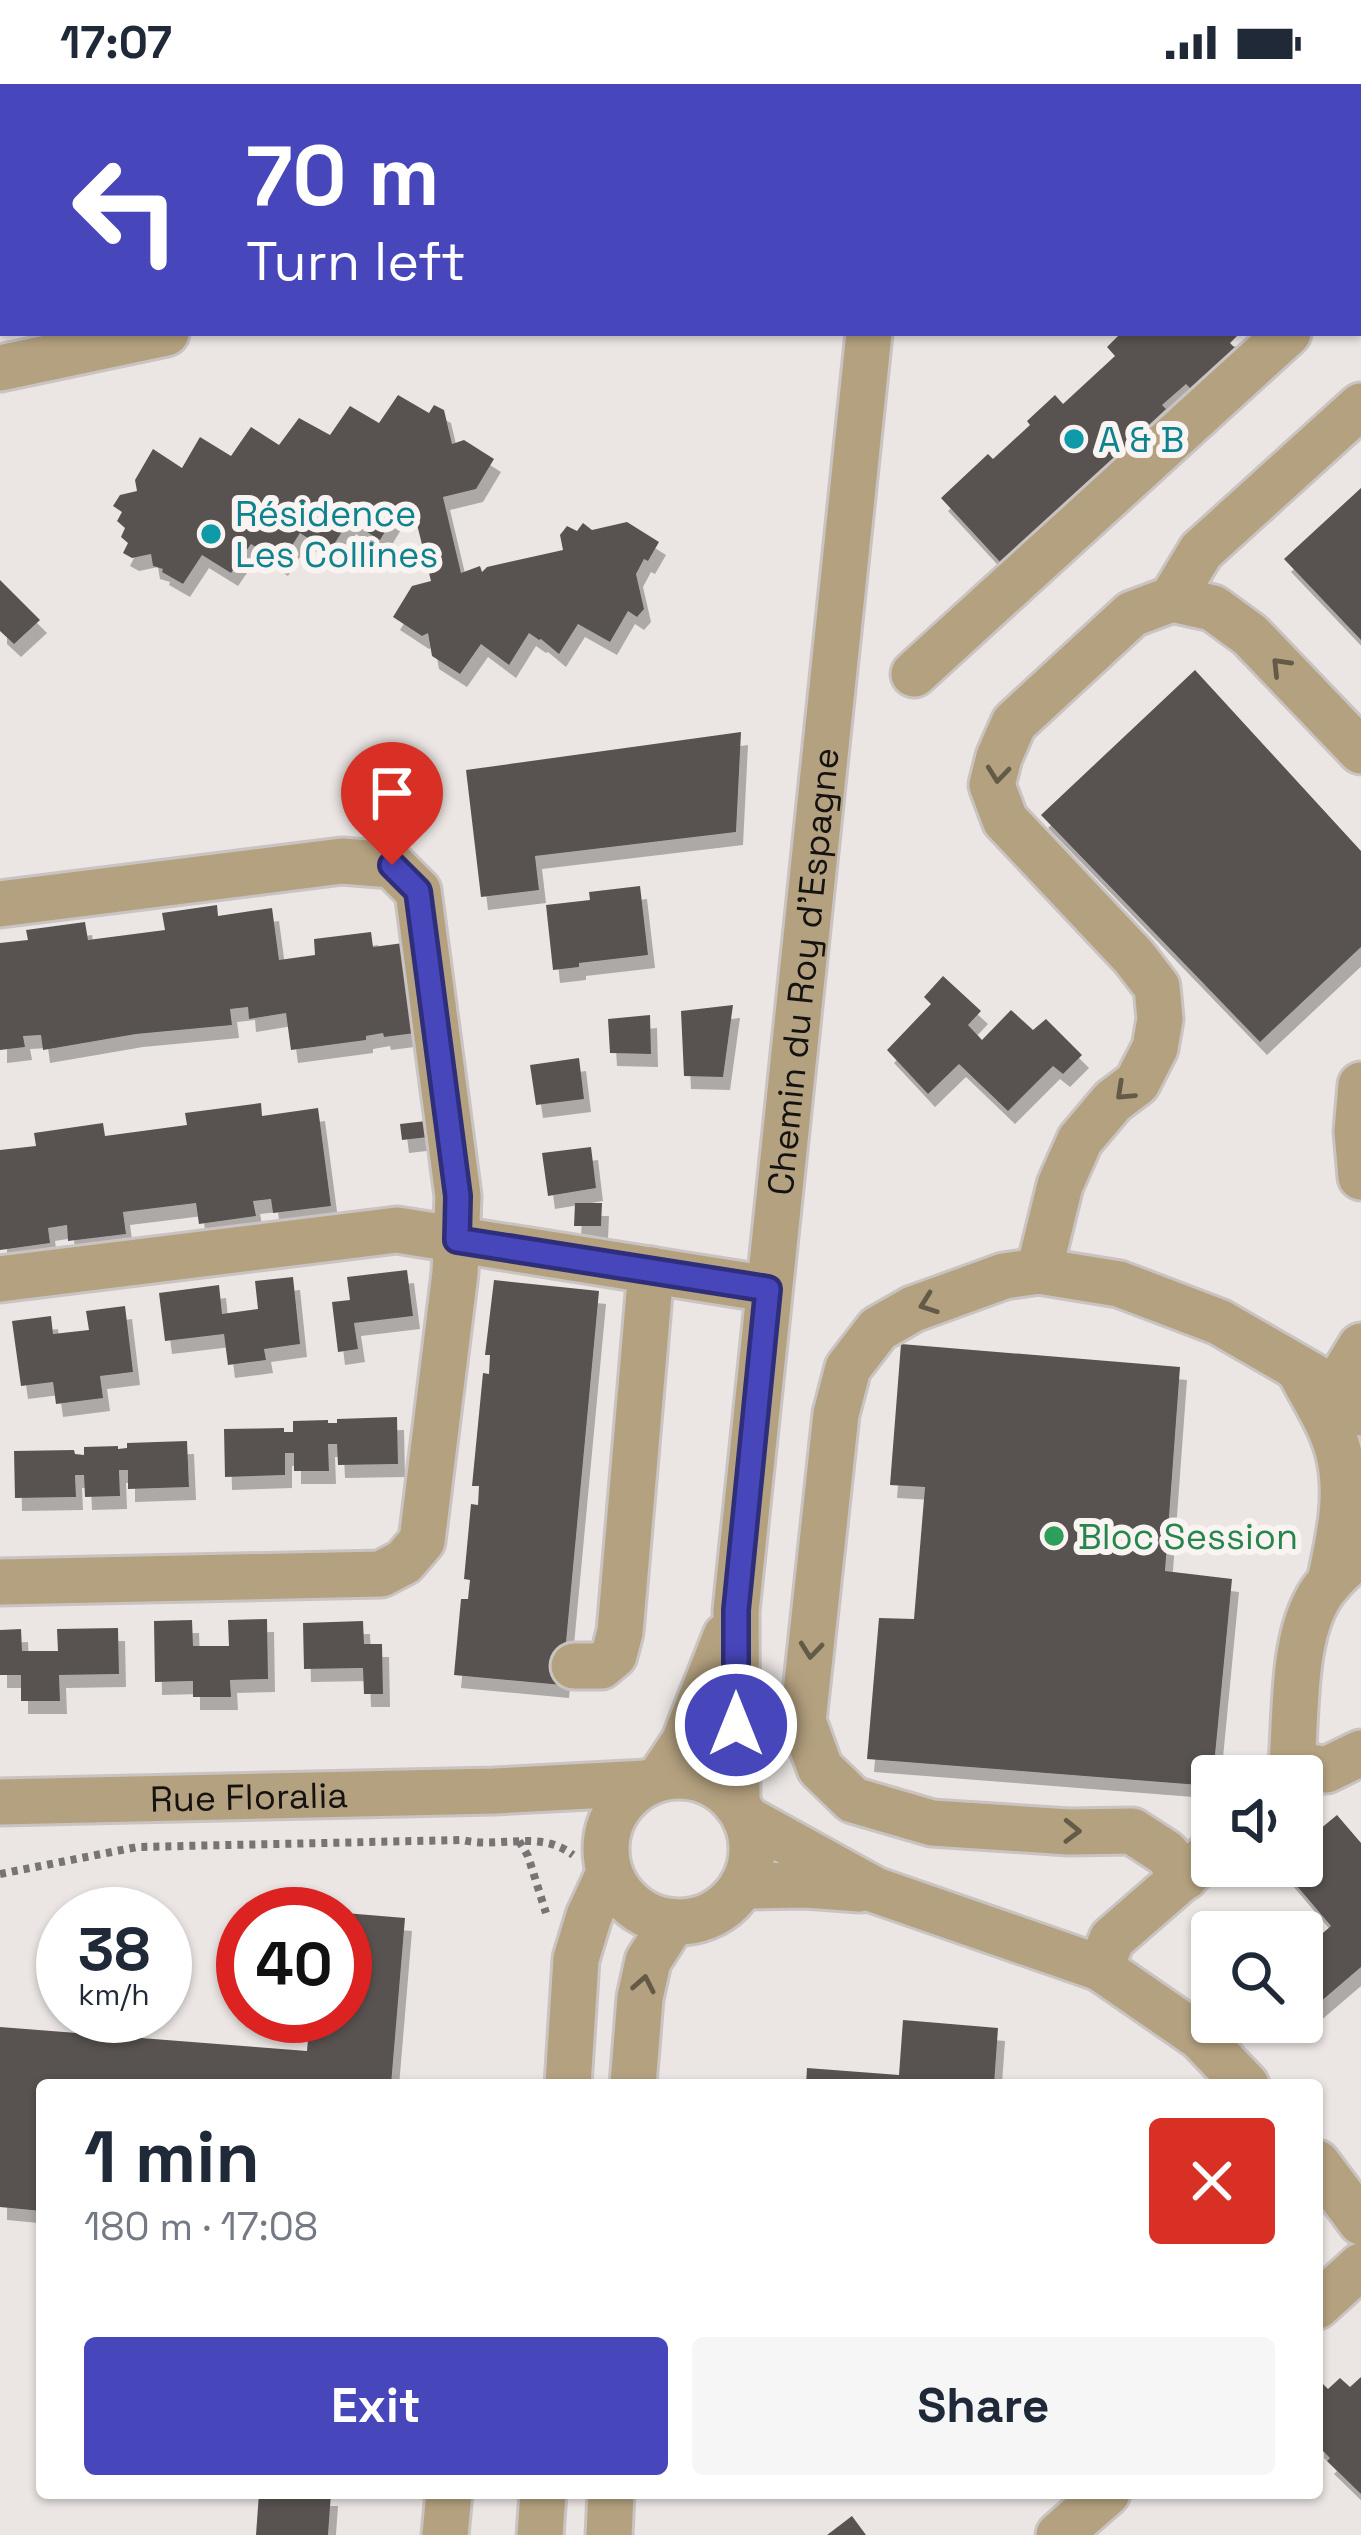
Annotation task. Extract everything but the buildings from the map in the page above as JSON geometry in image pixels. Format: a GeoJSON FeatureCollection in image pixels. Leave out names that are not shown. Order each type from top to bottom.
{"type":"FeatureCollection","features":[{"type":"Feature","properties":{"kind":"street"},"geometry":{"type":"LineString","coordinates":[[0,368],[152,336]]}},
{"type":"Feature","properties":{"kind":"street","name":"Chemin du Roy d'Espagne"},"geometry":{"type":"LineString","coordinates":[[741,1811],[736,1610],[869,336]]}},
{"type":"Feature","properties":{"kind":"street"},"geometry":{"type":"LineString","coordinates":[[914,674],[1285,336]]}},
{"type":"Feature","properties":{"kind":"street"},"geometry":{"type":"LineString","coordinates":[[1172,598],[1201,551],[1361,406]]}},
{"type":"Feature","properties":{"kind":"street"},"geometry":{"type":"LineString","coordinates":[[1039,1271],[1060,1185],[1080,1140],[1113,1101],[1137,1083],[1155,1048],[1160,1019],[1157,987],[1005,820],[992,785],[1014,723],[1132,614],[1172,598],[1213,608],[1250,635],[1361,751]]}},
{"type":"Feature","properties":{"kind":"street"},"geometry":{"type":"LineString","coordinates":[[0,904],[342,861],[392,865],[418,891],[458,1196],[422,1541],[404,1562],[381,1574],[0,1582]]}},
{"type":"Feature","properties":{"kind":"street"},"geometry":{"type":"LineString","coordinates":[[1361,1085],[1357,1131],[1361,1177]]}},
{"type":"Feature","properties":{"kind":"street"},"geometry":{"type":"LineString","coordinates":[[0,1279],[397,1230],[768,1289]]}},
{"type":"Feature","properties":{"kind":"street"},"geometry":{"type":"LineString","coordinates":[[574,1666],[601,1666],[614,1655],[620,1632],[651,1270]]}},
{"type":"Feature","properties":{"kind":"street"},"geometry":{"type":"LineString","coordinates":[[1191,1862],[1166,1853],[1132,1831],[932,1823],[853,1800],[820,1768],[803,1721],[836,1414],[848,1368],[878,1329],[913,1309],[1004,1276],[1039,1271],[1119,1284],[1219,1322],[1332,1390]]}},
{"type":"Feature","properties":{"kind":"street"},"geometry":{"type":"LineString","coordinates":[[1289,1755],[1304,1630],[1317,1599],[1345,1567],[1339,1541],[1345,1493],[1332,1390],[1361,1346]]}},
{"type":"Feature","properties":{"kind":"street","name":"Chemin du Roy d'Espagne"},"geometry":{"type":"LineString","coordinates":[[654,1780],[684,1742],[736,1610]]}},
{"type":"Feature","properties":{"kind":"street"},"geometry":{"type":"LineString","coordinates":[[1323,1770],[1361,1754]]}},
{"type":"Feature","properties":{"kind":"street"},"geometry":{"type":"LineString","coordinates":[[568,2079],[576,1959],[607,1865],[607,1833],[629,1795],[654,1780],[682,1776],[722,1790],[741,1811],[875,1890],[1100,1968],[1201,2038],[1240,2079]]}},
{"type":"Feature","properties":{"kind":"street","name":"Rue Floralia"},"geometry":{"type":"LineString","coordinates":[[0,1802],[495,1791],[654,1780]]}},
{"type":"Feature","properties":{"kind":"street","name":"Rue Floralia"},"geometry":{"type":"LineString","coordinates":[[495,1791],[560,1815],[607,1865]]}},
{"type":"Feature","properties":{"kind":"street"},"geometry":{"type":"LineString","coordinates":[[607,1865],[619,1892],[652,1917],[694,1921],[713,1914],[742,1886],[751,1863],[752,1840],[741,1811]]}},
{"type":"Feature","properties":{"kind":"street"},"geometry":{"type":"LineString","coordinates":[[1100,1968],[1112,1940],[1191,1870]]}},
{"type":"Feature","properties":{"kind":"street"},"geometry":{"type":"LineString","coordinates":[[742,1886],[875,1890]]}},
{"type":"Feature","properties":{"kind":"street"},"geometry":{"type":"LineString","coordinates":[[633,2079],[648,1961],[673,1922]]}},
{"type":"Feature","properties":{"kind":"street"},"geometry":{"type":"LineString","coordinates":[[1323,2171],[1361,2222]]}},
{"type":"Feature","properties":{"kind":"street"},"geometry":{"type":"LineString","coordinates":[[1323,2301],[1361,2266]]}},
{"type":"Feature","properties":{"kind":"street"},"geometry":{"type":"LineString","coordinates":[[446,2535],[448,2499]]}},
{"type":"Feature","properties":{"kind":"street"},"geometry":{"type":"LineString","coordinates":[[540,2535],[542,2499]]}},
{"type":"Feature","properties":{"kind":"street"},"geometry":{"type":"LineString","coordinates":[[609,2535],[611,2499]]}},
{"type":"Feature","properties":{"kind":"street"},"geometry":{"type":"LineString","coordinates":[[1059,2535],[1099,2499]]}},
{"type":"Feature","properties":{"kind":"path"},"geometry":{"type":"LineString","coordinates":[[0,1874],[136,1847],[462,1840],[477,1844],[541,1839],[563,1847],[579,1860],[607,1865]]}},
{"type":"Feature","properties":{"kind":"place","name":"A & B"},"geometry":{"type":"Point","coordinates":[1074,439]}},
{"type":"Feature","properties":{"kind":"place","name":"Résidence Les Collines"},"geometry":{"type":"Point","coordinates":[211,534]}},
{"type":"Feature","properties":{"kind":"place","name":"Bloc Session"},"geometry":{"type":"Point","coordinates":[1054,1536]}},
{"type":"Feature","properties":{"kind":"route"},"geometry":{"type":"LineString","coordinates":[[392,865],[418,891],[458,1196],[457,1240],[768,1289],[736,1610],[736,1725]]}}]}
